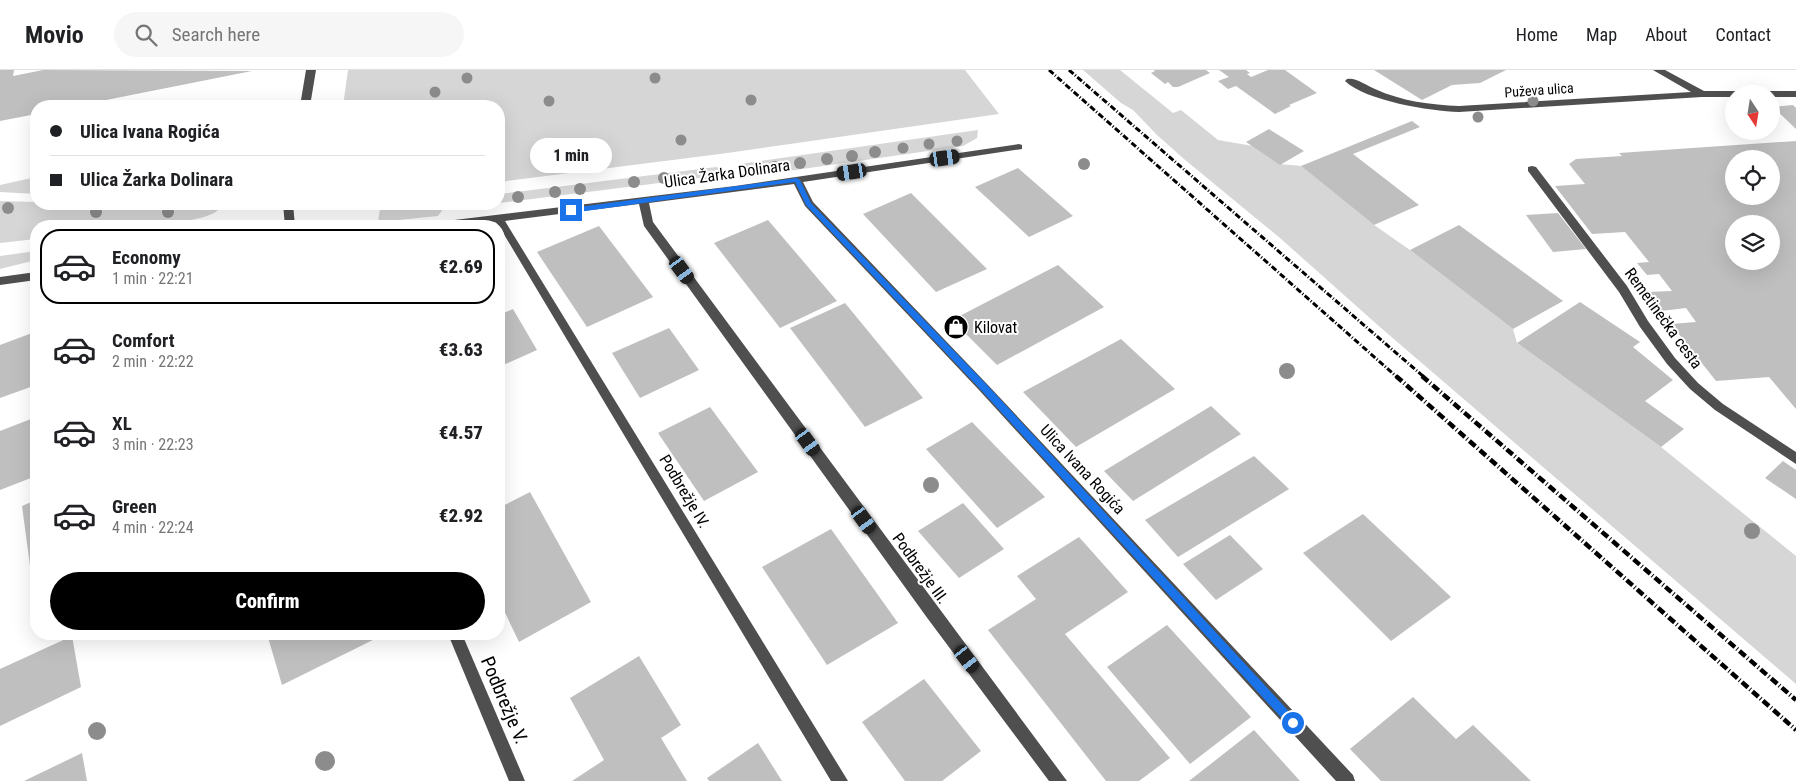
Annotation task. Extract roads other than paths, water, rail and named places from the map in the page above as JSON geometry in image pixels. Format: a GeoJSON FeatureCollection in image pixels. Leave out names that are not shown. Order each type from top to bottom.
{"type":"FeatureCollection","features":[{"type":"Feature","properties":{"kind":"street"},"geometry":{"type":"LineString","coordinates":[[306,100],[311,70]]}},
{"type":"Feature","properties":{"kind":"street"},"geometry":{"type":"LineString","coordinates":[[1658,70],[1702,94]]}},
{"type":"Feature","properties":{"kind":"street","name":"Puževa ulica"},"geometry":{"type":"LineString","coordinates":[[1350,80],[1382,96],[1433,108],[1460,109],[1725,94]]}},
{"type":"Feature","properties":{"kind":"street","name":"Puževa ulica"},"geometry":{"type":"LineString","coordinates":[[1780,94],[1796,94]]}},
{"type":"Feature","properties":{"kind":"street","name":"Ulica Žarka Dolinara"},"geometry":{"type":"LineString","coordinates":[[500,220],[797,180],[1019,147]]}},
{"type":"Feature","properties":{"kind":"street","name":"Remetinečka cesta"},"geometry":{"type":"LineString","coordinates":[[1532,169],[1623,289],[1644,324],[1682,373],[1694,386],[1720,407],[1796,459]]}},
{"type":"Feature","properties":{"kind":"street","name":"Ulica Ivana Rogića"},"geometry":{"type":"LineString","coordinates":[[797,180],[809,204],[983,387],[1346,781]]}},
{"type":"Feature","properties":{"kind":"street","name":"Podbrežje III."},"geometry":{"type":"LineString","coordinates":[[642,201],[648,223],[927,606],[1059,781]]}},
{"type":"Feature","properties":{"kind":"street","name":"Podbrežje IV."},"geometry":{"type":"LineString","coordinates":[[505,228],[840,781]]}},
{"type":"Feature","properties":{"kind":"street"},"geometry":{"type":"LineString","coordinates":[[0,281],[30,277]]}},
{"type":"Feature","properties":{"kind":"street","name":"Podbrežje V."},"geometry":{"type":"LineString","coordinates":[[458,640],[517,781]]}},
{"type":"Feature","properties":{"kind":"railway"},"geometry":{"type":"LineString","coordinates":[[1049,70],[1397,377]]}},
{"type":"Feature","properties":{"kind":"railway"},"geometry":{"type":"LineString","coordinates":[[1069,70],[1424,377]]}},
{"type":"Feature","properties":{"kind":"railway"},"geometry":{"type":"LineString","coordinates":[[1396,376],[1796,730]]}},
{"type":"Feature","properties":{"kind":"railway"},"geometry":{"type":"LineString","coordinates":[[1422,376],[1796,700]]}},
{"type":"Feature","properties":{"kind":"place","name":"Kilovat"},"geometry":{"type":"Point","coordinates":[956,327]}}]}
